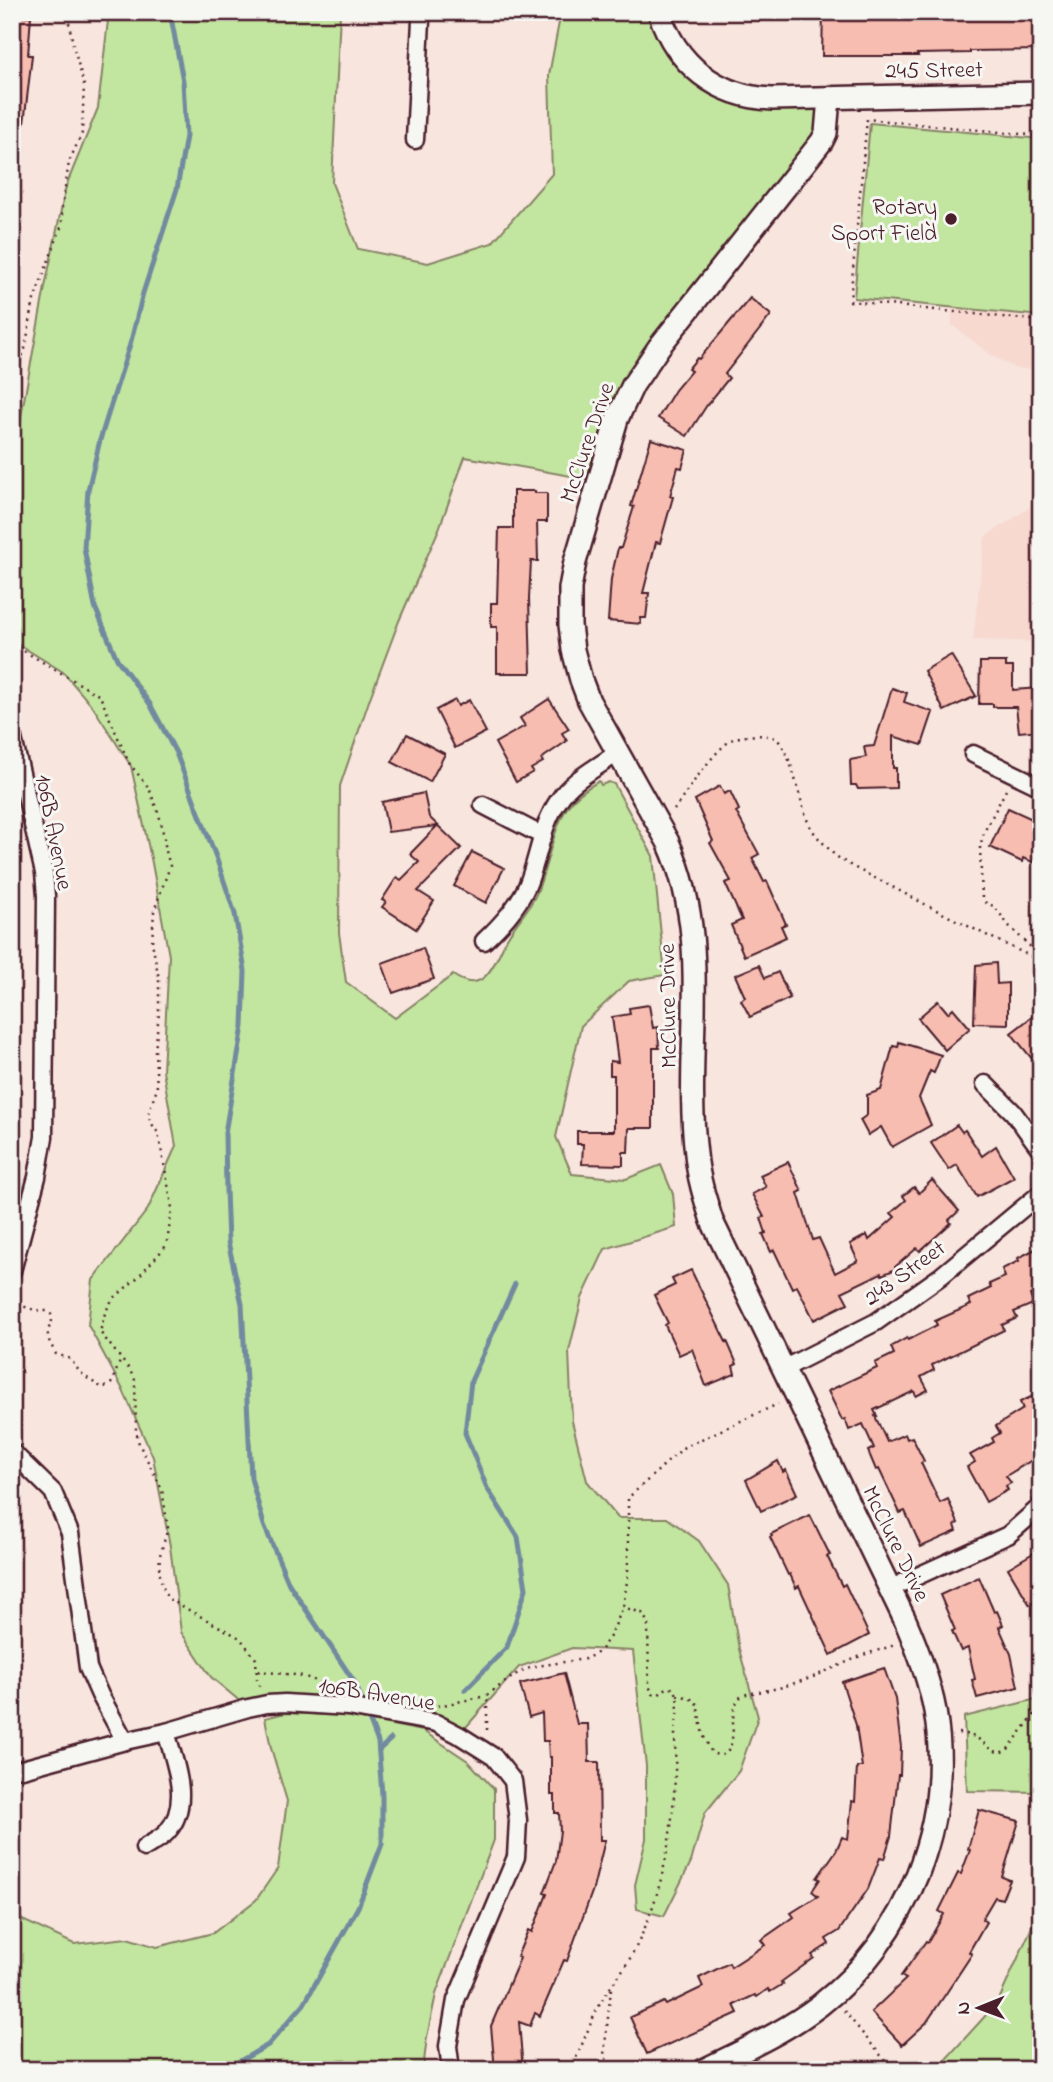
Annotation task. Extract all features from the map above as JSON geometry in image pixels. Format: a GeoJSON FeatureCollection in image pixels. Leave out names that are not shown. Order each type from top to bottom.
{"type":"FeatureCollection","features":[{"type":"Feature","properties":{"kind":"street"},"geometry":{"type":"LineString","coordinates":[[415,140],[421,20],[419,12]]}},
{"type":"Feature","properties":{"kind":"street"},"geometry":{"type":"LineString","coordinates":[[659,12],[666,32],[679,51],[704,76],[720,87],[758,98],[829,98]]}},
{"type":"Feature","properties":{"kind":"street","name":"245 Street"},"geometry":{"type":"LineString","coordinates":[[829,98],[1041,93]]}},
{"type":"Feature","properties":{"kind":"street","name":"McClure Drive"},"geometry":{"type":"LineString","coordinates":[[704,2070],[791,2025],[819,2006],[854,1974],[885,1935],[918,1874],[929,1841],[938,1791],[937,1728],[932,1696],[921,1657],[905,1620],[716,1230],[701,1184],[694,1133],[694,947],[690,913],[672,850],[589,701],[581,680],[573,649],[570,588],[610,440],[625,399],[645,365],[822,141],[826,133],[829,98]]}},
{"type":"Feature","properties":{"kind":"street","name":"106B Avenue"},"geometry":{"type":"LineString","coordinates":[[12,734],[40,853],[46,896],[44,1137],[37,1177],[12,1271]]}},
{"type":"Feature","properties":{"kind":"street"},"geometry":{"type":"LineString","coordinates":[[484,941],[501,925],[527,886],[542,836],[559,798],[569,787],[618,752]]}},
{"type":"Feature","properties":{"kind":"street"},"geometry":{"type":"LineString","coordinates":[[973,754],[1041,787]]}},
{"type":"Feature","properties":{"kind":"street"},"geometry":{"type":"LineString","coordinates":[[483,805],[542,836]]}},
{"type":"Feature","properties":{"kind":"street"},"geometry":{"type":"LineString","coordinates":[[985,1084],[1013,1112],[1041,1150]]}},
{"type":"Feature","properties":{"kind":"street","name":"243 Street"},"geometry":{"type":"LineString","coordinates":[[783,1369],[876,1322],[941,1276],[1041,1193]]}},
{"type":"Feature","properties":{"kind":"street"},"geometry":{"type":"LineString","coordinates":[[12,1452],[53,1492],[66,1522],[70,1533],[88,1668],[125,1741]]}},
{"type":"Feature","properties":{"kind":"street"},"geometry":{"type":"LineString","coordinates":[[889,1589],[1008,1535],[1041,1506]]}},
{"type":"Feature","properties":{"kind":"street","name":"106B Avenue"},"geometry":{"type":"LineString","coordinates":[[22,1769],[267,1704],[348,1707],[436,1723],[495,1757],[513,1780],[518,1820],[516,1857],[456,2000],[448,2046],[451,2070]]}},
{"type":"Feature","properties":{"kind":"street"},"geometry":{"type":"LineString","coordinates":[[144,1848],[166,1833],[178,1812],[179,1778],[166,1732]]}},
{"type":"Feature","properties":{"kind":"path"},"geometry":{"type":"LineString","coordinates":[[12,382],[25,349],[34,300],[62,225],[69,162],[82,133],[84,85],[67,12]]}},
{"type":"Feature","properties":{"kind":"path"},"geometry":{"type":"LineString","coordinates":[[1041,136],[867,119],[850,301],[1041,321]]}},
{"type":"Feature","properties":{"kind":"path"},"geometry":{"type":"LineString","coordinates":[[12,643],[100,696],[129,762],[149,788],[161,821],[170,866],[154,912],[152,942],[159,979],[155,1051],[157,1089],[148,1114],[158,1133],[172,1209],[166,1246],[138,1277],[112,1300],[100,1332],[121,1357],[135,1380],[136,1430],[139,1444],[157,1478],[168,1528],[160,1555],[159,1571],[167,1598],[240,1638],[256,1659],[257,1679],[263,1695]]}},
{"type":"Feature","properties":{"kind":"path"},"geometry":{"type":"LineString","coordinates":[[674,810],[730,741],[738,737],[771,736],[780,740],[798,787],[808,824],[831,853],[974,930],[1041,959]]}},
{"type":"Feature","properties":{"kind":"path"},"geometry":{"type":"LineString","coordinates":[[1009,785],[984,832],[980,847],[982,898],[986,904],[994,906],[1041,959]]}},
{"type":"Feature","properties":{"kind":"path"},"geometry":{"type":"LineString","coordinates":[[12,1300],[25,1308],[49,1311],[53,1317],[48,1328],[48,1337],[56,1354],[71,1359],[89,1380],[103,1388],[111,1384],[121,1357]]}},
{"type":"Feature","properties":{"kind":"path"},"geometry":{"type":"LineString","coordinates":[[486,1730],[487,1695],[527,1669],[585,1659],[598,1652],[611,1635],[623,1607],[628,1574],[628,1498],[684,1447],[781,1402]]}},
{"type":"Feature","properties":{"kind":"path"},"geometry":{"type":"LineString","coordinates":[[570,2070],[602,2000],[633,1953],[654,1908],[672,1830],[677,1695],[674,1689],[668,1687],[658,1695],[653,1694],[649,1686],[648,1623],[642,1614],[623,1607]]}},
{"type":"Feature","properties":{"kind":"path"},"geometry":{"type":"LineString","coordinates":[[677,1695],[690,1698],[697,1704],[703,1735],[712,1754],[726,1755],[732,1746],[735,1705],[742,1695],[811,1678],[863,1655],[898,1645]]}},
{"type":"Feature","properties":{"kind":"path"},"geometry":{"type":"LineString","coordinates":[[258,1671],[291,1673],[318,1682]]}},
{"type":"Feature","properties":{"kind":"path"},"geometry":{"type":"LineString","coordinates":[[958,1733],[975,1736],[993,1751],[1000,1753],[1008,1749],[1041,1706]]}},
{"type":"Feature","properties":{"kind":"path"},"geometry":{"type":"LineString","coordinates":[[611,1989],[604,2055],[612,2070]]}},
{"type":"Feature","properties":{"kind":"path"},"geometry":{"type":"LineString","coordinates":[[844,2011],[893,2070]]}},
{"type":"Feature","properties":{"kind":"shaded area"},"geometry":{"type":"Polygon","coordinates":[[[952,308],[1041,317],[1041,370],[1014,368],[990,354],[952,325],[952,308]]]}},
{"type":"Feature","properties":{"kind":"shaded area"},"geometry":{"type":"Polygon","coordinates":[[[1041,500],[1041,642],[973,640],[985,537],[1041,500]]]}},
{"type":"Feature","properties":{"kind":"green space"},"geometry":{"type":"Polygon","coordinates":[[[109,12],[340,12],[332,183],[358,249],[428,263],[492,243],[552,174],[549,75],[561,12],[659,12],[720,87],[829,98],[826,133],[659,347],[598,481],[465,457],[439,529],[399,621],[340,786],[339,933],[346,982],[395,1018],[453,975],[473,982],[480,980],[492,968],[509,935],[534,899],[563,814],[575,798],[591,786],[599,781],[601,785],[609,782],[614,784],[653,856],[665,975],[629,981],[581,1026],[556,1137],[572,1174],[626,1179],[661,1165],[673,1194],[676,1227],[605,1249],[582,1298],[569,1351],[572,1421],[587,1481],[618,1518],[667,1518],[699,1541],[728,1585],[739,1649],[758,1717],[739,1771],[705,1813],[691,1862],[664,1916],[637,1909],[635,1885],[646,1839],[646,1766],[633,1651],[572,1648],[519,1667],[459,1735],[400,1717],[248,1708],[211,1677],[181,1632],[170,1546],[153,1457],[122,1388],[88,1325],[93,1280],[148,1209],[176,1146],[163,1071],[169,956],[131,766],[93,707],[63,672],[18,644],[12,628],[12,465],[66,186],[98,108],[109,12]]]}},
{"type":"Feature","properties":{"kind":"green space","name":"Rotary Sport Field"},"geometry":{"type":"Polygon","coordinates":[[[870,123],[1041,139],[1041,316],[854,298],[870,123]]]}},
{"type":"Feature","properties":{"kind":"green space"},"geometry":{"type":"Polygon","coordinates":[[[1041,1698],[1041,1792],[967,1791],[964,1717],[1041,1698]]]}},
{"type":"Feature","properties":{"kind":"green space"},"geometry":{"type":"Polygon","coordinates":[[[285,1713],[340,1715],[423,1731],[468,1761],[494,1789],[494,1840],[436,1994],[423,2070],[12,2070],[12,1912],[16,1917],[74,1944],[127,1938],[157,1947],[213,1933],[256,1900],[278,1868],[287,1801],[265,1718],[285,1713]]]}},
{"type":"Feature","properties":{"kind":"green space"},"geometry":{"type":"Polygon","coordinates":[[[1041,1902],[1041,2070],[936,2070],[998,2002],[1041,1902]]]}},
{"type":"Feature","properties":{"kind":"building"},"geometry":{"type":"Polygon","coordinates":[[[823,12],[843,12],[843,17],[884,14],[891,17],[944,12],[1041,12],[1041,50],[970,51],[917,54],[918,56],[822,56],[823,12]]]}},
{"type":"Feature","properties":{"kind":"building"},"geometry":{"type":"Polygon","coordinates":[[[12,15],[31,16],[28,55],[32,55],[24,124],[12,123],[12,15]]]}},
{"type":"Feature","properties":{"kind":"building"},"geometry":{"type":"Polygon","coordinates":[[[750,298],[771,315],[725,374],[729,378],[687,436],[658,418],[675,390],[691,371],[688,369],[750,298]]]}},
{"type":"Feature","properties":{"kind":"building"},"geometry":{"type":"Polygon","coordinates":[[[651,439],[687,450],[682,468],[678,467],[670,496],[673,497],[660,543],[656,542],[643,593],[649,593],[646,618],[640,618],[641,624],[608,621],[611,579],[618,548],[621,548],[634,507],[631,506],[651,439]]]}},
{"type":"Feature","properties":{"kind":"building"},"geometry":{"type":"Polygon","coordinates":[[[513,491],[547,493],[547,522],[537,522],[538,561],[531,561],[531,673],[497,673],[497,627],[491,627],[491,603],[497,603],[499,528],[513,528],[513,491]]]}},
{"type":"Feature","properties":{"kind":"building"},"geometry":{"type":"Polygon","coordinates":[[[951,655],[976,696],[944,711],[924,671],[951,655]]]}},
{"type":"Feature","properties":{"kind":"building"},"geometry":{"type":"Polygon","coordinates":[[[980,662],[1006,662],[1006,667],[1013,667],[1013,690],[1041,688],[1041,730],[1019,732],[1016,707],[979,704],[980,662]]]}},
{"type":"Feature","properties":{"kind":"building"},"geometry":{"type":"Polygon","coordinates":[[[892,688],[907,693],[904,702],[933,712],[922,745],[893,736],[896,788],[858,789],[856,785],[851,785],[850,760],[866,757],[864,747],[874,746],[892,688]]]}},
{"type":"Feature","properties":{"kind":"building"},"geometry":{"type":"Polygon","coordinates":[[[549,699],[569,729],[562,733],[567,741],[541,759],[543,762],[531,769],[533,772],[516,782],[495,743],[525,726],[520,718],[549,699]]]}},
{"type":"Feature","properties":{"kind":"building"},"geometry":{"type":"Polygon","coordinates":[[[455,700],[458,706],[469,700],[486,732],[455,748],[436,710],[455,700]]]}},
{"type":"Feature","properties":{"kind":"building"},"geometry":{"type":"Polygon","coordinates":[[[407,734],[445,754],[430,782],[392,762],[407,734]]]}},
{"type":"Feature","properties":{"kind":"building"},"geometry":{"type":"Polygon","coordinates":[[[720,786],[724,794],[730,791],[739,810],[736,812],[759,854],[752,858],[764,882],[767,881],[786,924],[781,926],[786,937],[744,956],[731,925],[742,920],[725,883],[731,881],[710,843],[713,841],[695,800],[720,786]]]}},
{"type":"Feature","properties":{"kind":"building"},"geometry":{"type":"Polygon","coordinates":[[[424,793],[429,817],[461,848],[418,891],[434,901],[416,929],[382,907],[386,902],[382,900],[397,877],[401,880],[419,862],[410,854],[437,826],[388,832],[382,802],[424,793]]]}},
{"type":"Feature","properties":{"kind":"building"},"geometry":{"type":"Polygon","coordinates":[[[1008,808],[1041,823],[1041,865],[1023,858],[1022,862],[990,847],[1008,808]]]}},
{"type":"Feature","properties":{"kind":"building"},"geometry":{"type":"Polygon","coordinates":[[[472,852],[504,868],[486,903],[454,886],[472,852]]]}},
{"type":"Feature","properties":{"kind":"building"},"geometry":{"type":"Polygon","coordinates":[[[423,948],[434,979],[393,993],[382,963],[423,948]]]}},
{"type":"Feature","properties":{"kind":"building"},"geometry":{"type":"Polygon","coordinates":[[[996,963],[997,984],[1008,983],[1008,1024],[974,1023],[976,965],[996,963]]]}},
{"type":"Feature","properties":{"kind":"building"},"geometry":{"type":"Polygon","coordinates":[[[759,965],[765,978],[778,972],[790,998],[750,1017],[741,1000],[745,997],[735,975],[759,965]]]}},
{"type":"Feature","properties":{"kind":"building"},"geometry":{"type":"Polygon","coordinates":[[[938,1001],[948,1013],[953,1008],[970,1028],[945,1050],[918,1018],[938,1001]]]}},
{"type":"Feature","properties":{"kind":"building"},"geometry":{"type":"Polygon","coordinates":[[[649,1005],[653,1028],[658,1027],[659,1048],[653,1048],[653,1128],[629,1128],[628,1152],[623,1152],[623,1165],[582,1164],[583,1144],[577,1144],[577,1131],[614,1131],[614,1075],[610,1075],[610,1061],[618,1062],[612,1017],[630,1014],[629,1008],[649,1005]]]}},
{"type":"Feature","properties":{"kind":"building"},"geometry":{"type":"Polygon","coordinates":[[[1041,1010],[1041,1070],[1011,1033],[1041,1010]]]}},
{"type":"Feature","properties":{"kind":"building"},"geometry":{"type":"Polygon","coordinates":[[[899,1042],[941,1055],[934,1073],[930,1071],[919,1098],[931,1125],[892,1147],[881,1127],[868,1135],[860,1120],[867,1115],[867,1095],[881,1090],[893,1046],[898,1047],[899,1042]]]}},
{"type":"Feature","properties":{"kind":"building"},"geometry":{"type":"Polygon","coordinates":[[[957,1125],[962,1132],[965,1130],[982,1156],[996,1146],[1014,1177],[977,1197],[957,1165],[949,1170],[931,1143],[957,1125]]]}},
{"type":"Feature","properties":{"kind":"building"},"geometry":{"type":"Polygon","coordinates":[[[788,1162],[802,1191],[798,1193],[813,1240],[819,1238],[835,1273],[858,1261],[850,1244],[867,1235],[869,1240],[895,1217],[891,1213],[906,1200],[903,1196],[914,1187],[919,1193],[932,1180],[959,1211],[949,1220],[951,1223],[920,1251],[917,1248],[895,1267],[896,1269],[882,1275],[881,1273],[842,1292],[848,1303],[814,1320],[797,1286],[792,1288],[774,1250],[771,1252],[763,1234],[766,1233],[761,1218],[764,1217],[752,1194],[766,1187],[760,1175],[788,1162]]]}},
{"type":"Feature","properties":{"kind":"building"},"geometry":{"type":"Polygon","coordinates":[[[1041,1246],[1041,1290],[1030,1295],[1033,1304],[1014,1312],[1017,1318],[1002,1325],[1004,1330],[932,1365],[934,1370],[921,1377],[928,1390],[916,1396],[914,1391],[874,1410],[887,1442],[905,1434],[907,1439],[912,1437],[940,1503],[948,1499],[958,1523],[955,1525],[957,1531],[921,1547],[905,1511],[900,1513],[879,1469],[876,1470],[868,1451],[874,1448],[863,1424],[849,1430],[828,1391],[877,1368],[875,1363],[894,1354],[891,1347],[937,1325],[935,1321],[971,1305],[968,1299],[991,1288],[989,1284],[1005,1277],[1002,1269],[1041,1246]]]}},
{"type":"Feature","properties":{"kind":"building"},"geometry":{"type":"Polygon","coordinates":[[[691,1270],[737,1364],[733,1366],[735,1374],[706,1386],[692,1349],[679,1355],[665,1325],[668,1323],[654,1295],[675,1285],[672,1279],[691,1270]]]}},
{"type":"Feature","properties":{"kind":"building"},"geometry":{"type":"Polygon","coordinates":[[[1041,1395],[1041,1439],[1032,1443],[1040,1455],[1006,1476],[1011,1483],[1006,1486],[1008,1490],[986,1502],[967,1467],[975,1462],[970,1455],[994,1442],[992,1438],[1000,1433],[996,1426],[1023,1409],[1020,1402],[1041,1395]]]}},
{"type":"Feature","properties":{"kind":"building"},"geometry":{"type":"Polygon","coordinates":[[[778,1461],[783,1472],[786,1470],[797,1494],[761,1511],[746,1480],[778,1461]]]}},
{"type":"Feature","properties":{"kind":"building"},"geometry":{"type":"Polygon","coordinates":[[[810,1515],[830,1555],[827,1556],[842,1586],[845,1584],[869,1635],[831,1655],[799,1586],[796,1588],[790,1574],[788,1575],[770,1537],[771,1534],[810,1515]]]}},
{"type":"Feature","properties":{"kind":"building"},"geometry":{"type":"Polygon","coordinates":[[[1035,1552],[1041,1561],[1041,1598],[1030,1605],[1008,1568],[1035,1552]]]}},
{"type":"Feature","properties":{"kind":"building"},"geometry":{"type":"Polygon","coordinates":[[[979,1577],[994,1612],[997,1611],[1003,1625],[999,1627],[1011,1654],[1018,1687],[977,1698],[968,1648],[961,1651],[940,1595],[979,1577]]]}},
{"type":"Feature","properties":{"kind":"building"},"geometry":{"type":"Polygon","coordinates":[[[884,1668],[895,1699],[901,1747],[900,1775],[891,1836],[884,1859],[880,1858],[868,1889],[839,1931],[826,1939],[829,1944],[812,1955],[814,1958],[781,1982],[783,1984],[770,1992],[768,1989],[757,1997],[755,1995],[734,2005],[738,2013],[647,2054],[630,2017],[664,2002],[666,2005],[703,1987],[699,1978],[729,1963],[731,1967],[765,1945],[761,1940],[794,1917],[791,1913],[818,1896],[812,1891],[820,1879],[817,1878],[836,1851],[842,1837],[848,1839],[852,1801],[855,1802],[857,1767],[862,1767],[856,1725],[842,1682],[884,1668]]]}},
{"type":"Feature","properties":{"kind":"building"},"geometry":{"type":"Polygon","coordinates":[[[564,1673],[577,1724],[588,1724],[589,1762],[599,1762],[600,1840],[605,1840],[593,1889],[567,1961],[564,1960],[540,2016],[535,2013],[530,2026],[519,2022],[523,2070],[495,2070],[491,2026],[520,1958],[517,1957],[528,1930],[532,1932],[547,1894],[544,1893],[556,1861],[560,1831],[559,1813],[555,1813],[555,1795],[551,1795],[551,1757],[548,1741],[543,1741],[542,1713],[529,1717],[520,1684],[564,1673]]]}},
{"type":"Feature","properties":{"kind":"building"},"geometry":{"type":"Polygon","coordinates":[[[979,1810],[1019,1821],[1002,1877],[1010,1880],[1002,1899],[995,1897],[982,1919],[986,1922],[969,1952],[972,1954],[926,2023],[902,2045],[871,2012],[906,1979],[901,1976],[926,1941],[928,1942],[944,1914],[939,1911],[958,1873],[961,1874],[970,1850],[968,1849],[979,1810]]]}},
{"type":"Feature","properties":{"kind":"waterway"},"geometry":{"type":"LineString","coordinates":[[170,12],[183,81],[186,136],[177,189],[100,440],[88,490],[84,548],[95,607],[117,659],[150,704],[176,753],[235,914],[245,971],[243,1026],[225,1133],[226,1190],[228,1242],[242,1304],[251,1478],[264,1525],[289,1584],[355,1683],[378,1742],[382,1795],[382,1844],[358,1907],[304,2004],[268,2045],[224,2070]]}},
{"type":"Feature","properties":{"kind":"waterway"},"geometry":{"type":"LineString","coordinates":[[465,1690],[507,1647],[526,1589],[518,1537],[487,1488],[465,1433],[471,1381],[515,1284]]}},
{"type":"Feature","properties":{"kind":"waterway"},"geometry":{"type":"LineString","coordinates":[[379,1750],[391,1739]]}},
{"type":"Feature","properties":{"kind":"place","name":"Rotary Sport Field"},"geometry":{"type":"Point","coordinates":[951,219]}}]}
